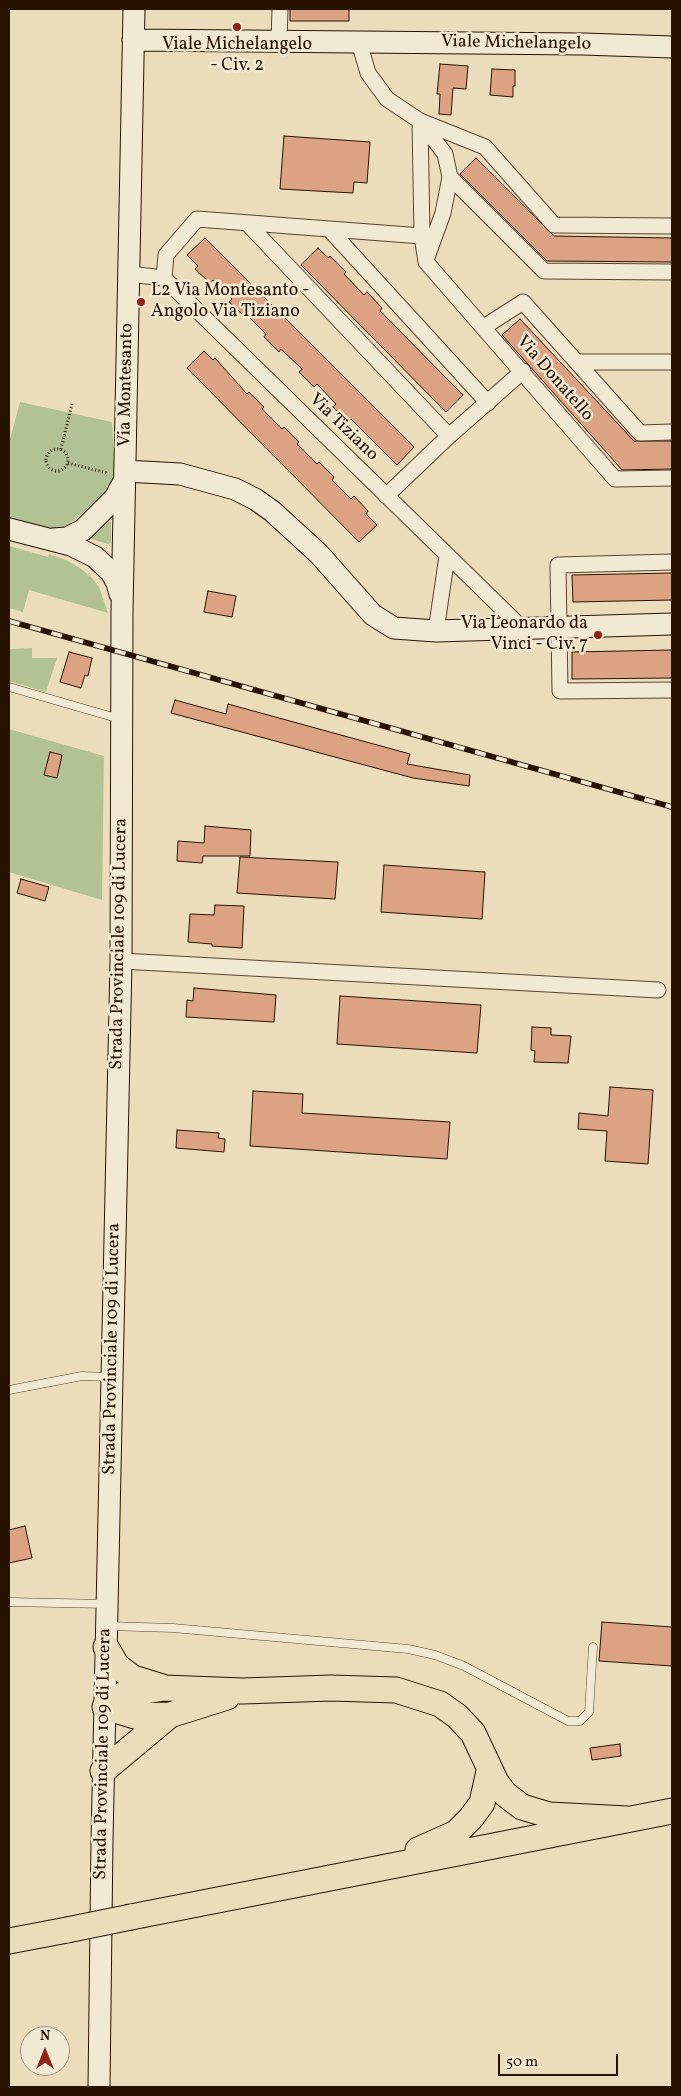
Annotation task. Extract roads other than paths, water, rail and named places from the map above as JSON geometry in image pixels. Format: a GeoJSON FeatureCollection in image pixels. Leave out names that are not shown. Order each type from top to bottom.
{"type":"FeatureCollection","features":[{"type":"Feature","properties":{"kind":"main road"},"geometry":{"type":"LineString","coordinates":[[106,1636],[117,1666],[133,1678],[164,1688]]}},
{"type":"Feature","properties":{"kind":"main road"},"geometry":{"type":"LineString","coordinates":[[105,1707],[122,1695],[164,1688],[243,1691],[331,1688],[396,1690],[440,1704],[457,1716],[473,1733],[489,1770],[505,1794],[513,1801],[535,1812],[549,1815],[627,1819]]}},
{"type":"Feature","properties":{"kind":"main road"},"geometry":{"type":"LineString","coordinates":[[105,1707],[135,1716],[170,1714],[243,1691]]}},
{"type":"Feature","properties":{"kind":"main road"},"geometry":{"type":"LineString","coordinates":[[104,1771],[170,1714]]}},
{"type":"Feature","properties":{"kind":"main road"},"geometry":{"type":"LineString","coordinates":[[347,1874],[405,1855],[456,1833],[471,1818],[482,1803],[489,1770]]}},
{"type":"Feature","properties":{"kind":"main road"},"geometry":{"type":"LineString","coordinates":[[9,1941],[672,1811]]}},
{"type":"Feature","properties":{"kind":"street","name":"Via Montesanto"},"geometry":{"type":"LineString","coordinates":[[122,611],[134,9]]}},
{"type":"Feature","properties":{"kind":"street"},"geometry":{"type":"LineString","coordinates":[[279,41],[280,9]]}},
{"type":"Feature","properties":{"kind":"street","name":"Viale Michelangelo"},"geometry":{"type":"LineString","coordinates":[[132,40],[582,44],[672,47]]}},
{"type":"Feature","properties":{"kind":"street"},"geometry":{"type":"LineString","coordinates":[[360,42],[368,73],[387,99],[420,121],[485,147],[554,225],[672,226]]}},
{"type":"Feature","properties":{"kind":"street"},"geometry":{"type":"LineString","coordinates":[[420,121],[445,154],[450,177],[443,213],[426,262]]}},
{"type":"Feature","properties":{"kind":"street"},"geometry":{"type":"LineString","coordinates":[[420,121],[422,236],[426,262]]}},
{"type":"Feature","properties":{"kind":"street"},"geometry":{"type":"LineString","coordinates":[[450,177],[544,271],[672,272]]}},
{"type":"Feature","properties":{"kind":"street"},"geometry":{"type":"LineString","coordinates":[[129,274],[164,278],[166,255],[197,219],[422,236]]}},
{"type":"Feature","properties":{"kind":"street"},"geometry":{"type":"LineString","coordinates":[[247,223],[449,436]]}},
{"type":"Feature","properties":{"kind":"street"},"geometry":{"type":"LineString","coordinates":[[329,229],[488,402]]}},
{"type":"Feature","properties":{"kind":"street","name":"Via Donatello"},"geometry":{"type":"LineString","coordinates":[[426,262],[615,478],[672,478]]}},
{"type":"Feature","properties":{"kind":"street","name":"Via Tiziano"},"geometry":{"type":"LineString","coordinates":[[164,278],[522,628]]}},
{"type":"Feature","properties":{"kind":"street"},"geometry":{"type":"LineString","coordinates":[[484,327],[523,302],[640,433],[672,432]]}},
{"type":"Feature","properties":{"kind":"street"},"geometry":{"type":"LineString","coordinates":[[577,362],[672,362]]}},
{"type":"Feature","properties":{"kind":"street"},"geometry":{"type":"LineString","coordinates":[[386,496],[449,436],[523,371]]}},
{"type":"Feature","properties":{"kind":"street"},"geometry":{"type":"LineString","coordinates":[[47,540],[67,538],[83,530],[115,498],[125,476],[180,474],[235,490],[255,499],[272,511],[319,554],[373,614],[394,628],[436,630],[672,624]]}},
{"type":"Feature","properties":{"kind":"street"},"geometry":{"type":"LineString","coordinates":[[9,529],[71,545],[84,550],[105,565],[117,583],[122,611]]}},
{"type":"Feature","properties":{"kind":"street"},"geometry":{"type":"LineString","coordinates":[[436,630],[447,556]]}},
{"type":"Feature","properties":{"kind":"street"},"geometry":{"type":"LineString","coordinates":[[672,562],[558,566],[560,691],[672,690]]}},
{"type":"Feature","properties":{"kind":"street","name":"Strada Provinciale 109 di Lucera"},"geometry":{"type":"LineString","coordinates":[[99,2087],[106,1636],[121,961],[122,611]]}},
{"type":"Feature","properties":{"kind":"street"},"geometry":{"type":"LineString","coordinates":[[121,961],[658,990]]}},
{"type":"Feature","properties":{"kind":"lane"},"geometry":{"type":"LineString","coordinates":[[9,687],[122,720]]}},
{"type":"Feature","properties":{"kind":"lane"},"geometry":{"type":"LineString","coordinates":[[9,1390],[82,1376],[112,1378]]}},
{"type":"Feature","properties":{"kind":"lane"},"geometry":{"type":"LineString","coordinates":[[9,1602],[107,1604]]}},
{"type":"Feature","properties":{"kind":"lane"},"geometry":{"type":"LineString","coordinates":[[106,1636],[174,1628],[408,1649],[435,1655],[464,1666],[568,1721],[580,1721],[589,1712],[593,1646]]}},
{"type":"Feature","properties":{"kind":"railway"},"geometry":{"type":"LineString","coordinates":[[9,621],[672,807]]}},
{"type":"Feature","properties":{"kind":"place","name":"Viale Michelangelo - Civ. 2"},"geometry":{"type":"Point","coordinates":[237,27]}},
{"type":"Feature","properties":{"kind":"place","name":"L2 Via Montesanto - Angolo Via Tiziano"},"geometry":{"type":"Point","coordinates":[141,302]}},
{"type":"Feature","properties":{"kind":"place","name":"Via Leonardo da Vinci - Civ. 7"},"geometry":{"type":"Point","coordinates":[598,635]}}]}
